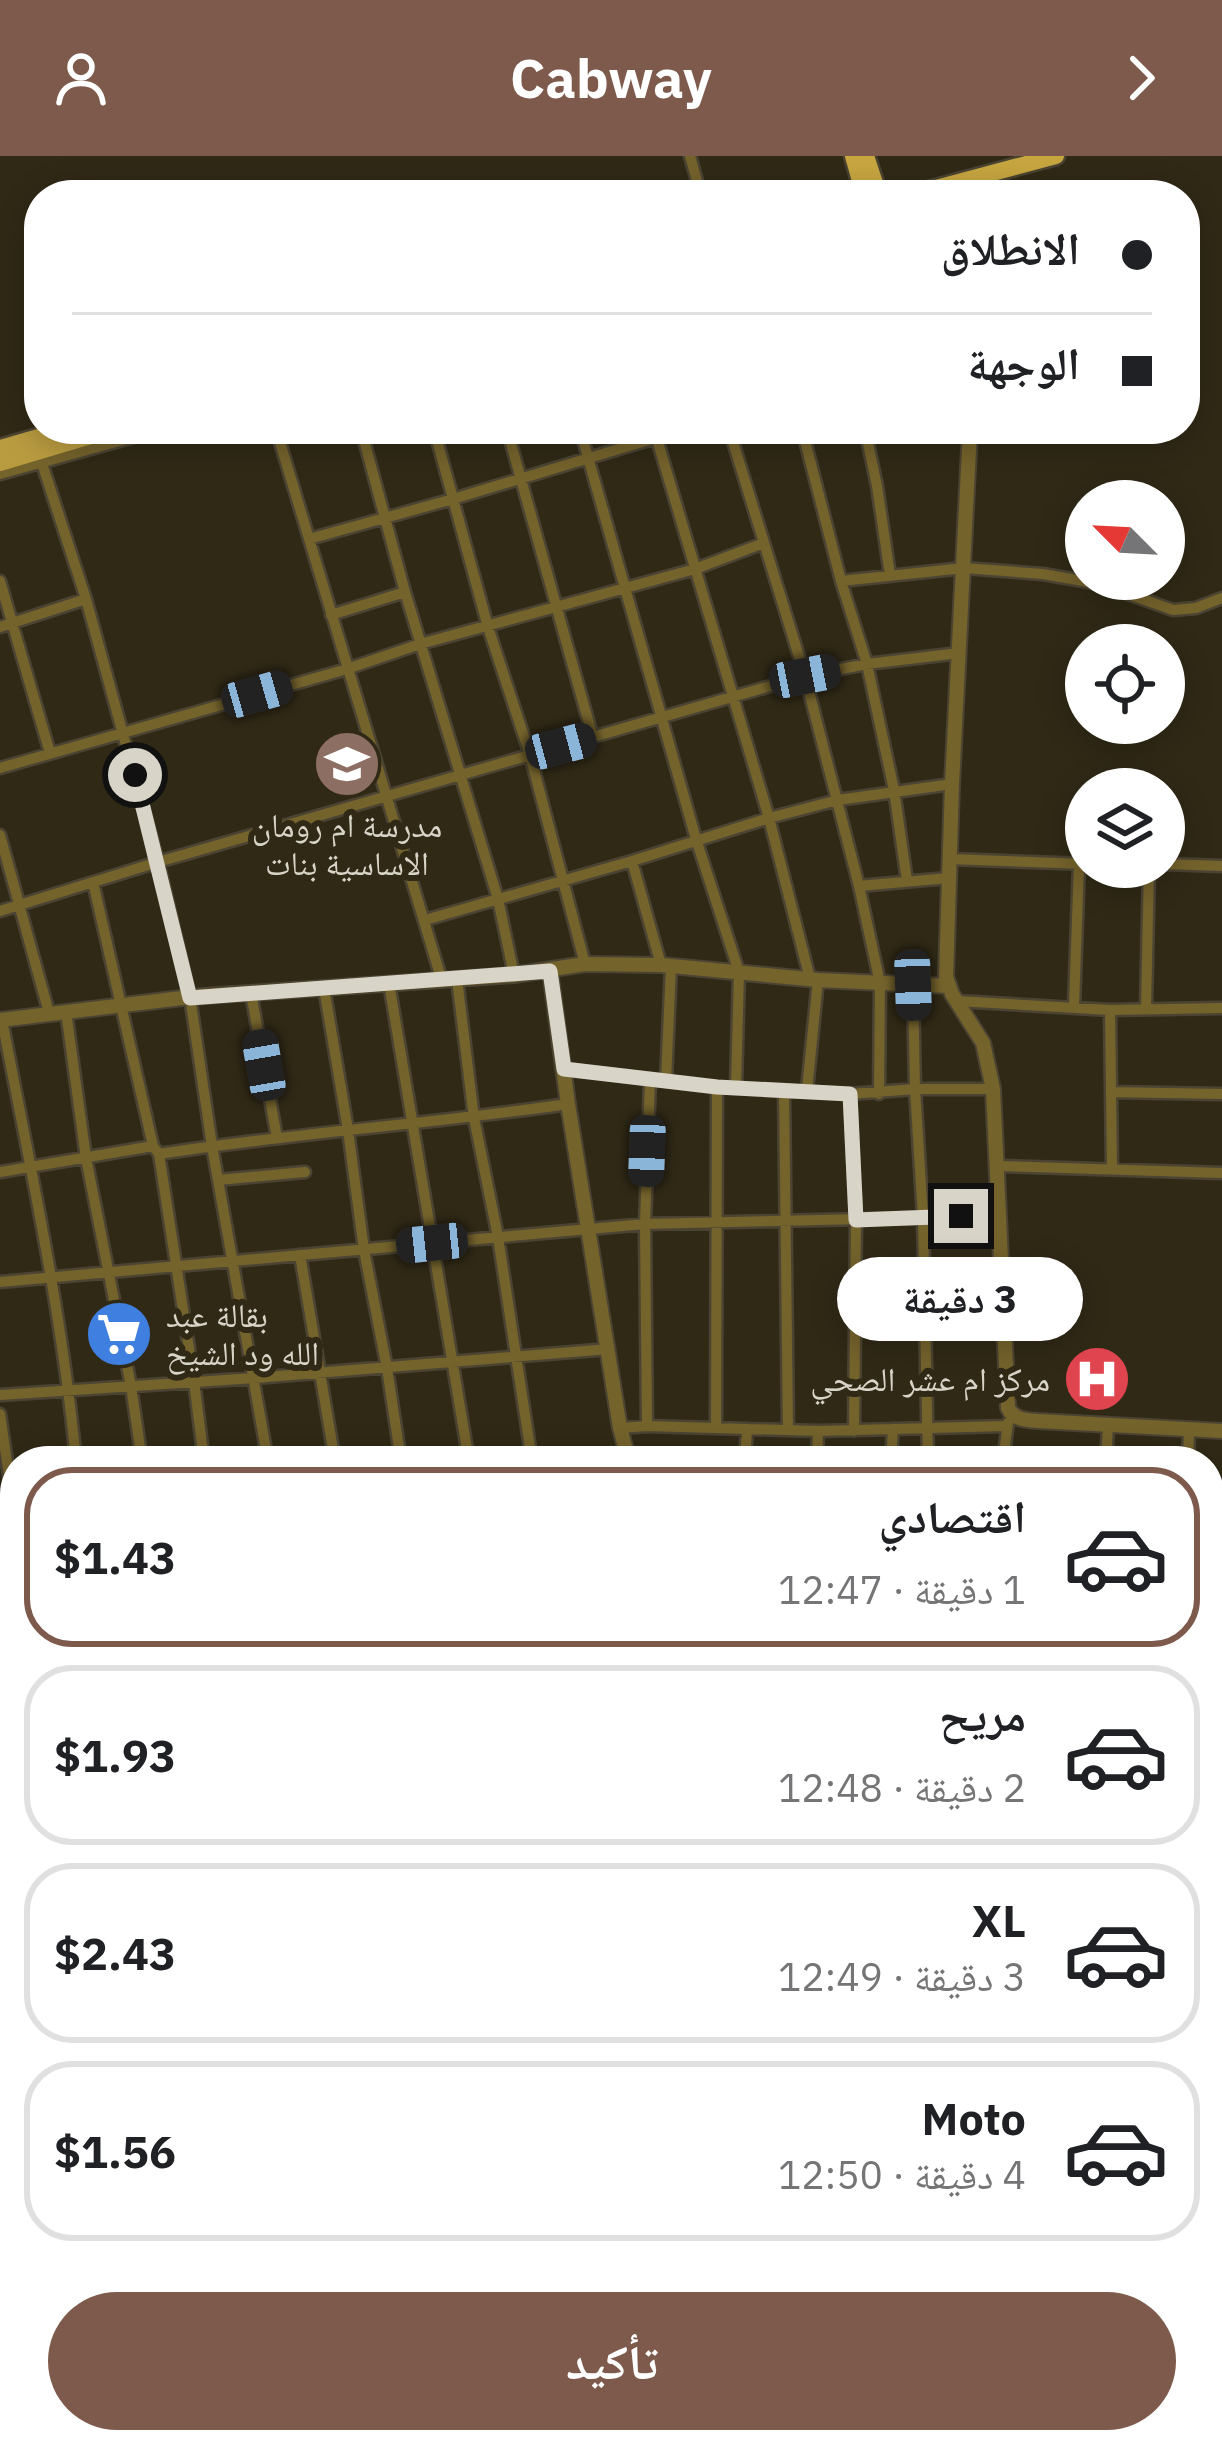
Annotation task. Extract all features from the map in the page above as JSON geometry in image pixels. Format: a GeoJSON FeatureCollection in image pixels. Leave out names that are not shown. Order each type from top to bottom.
{"type":"FeatureCollection","features":[{"type":"Feature","properties":{"kind":"highway"},"geometry":{"type":"LineString","coordinates":[[996,180],[1056,156]]}},
{"type":"Feature","properties":{"kind":"main road"},"geometry":{"type":"LineString","coordinates":[[0,463],[40,457],[74,444]]}},
{"type":"Feature","properties":{"kind":"street"},"geometry":{"type":"LineString","coordinates":[[0,474],[40,457],[97,444]]}},
{"type":"Feature","properties":{"kind":"street"},"geometry":{"type":"LineString","coordinates":[[280,444],[425,920],[450,980],[498,1238],[530,1446]]}},
{"type":"Feature","properties":{"kind":"street"},"geometry":{"type":"LineString","coordinates":[[365,444],[498,899],[514,975]]}},
{"type":"Feature","properties":{"kind":"street"},"geometry":{"type":"LineString","coordinates":[[438,444],[488,627],[530,755],[585,964]]}},
{"type":"Feature","properties":{"kind":"street"},"geometry":{"type":"LineString","coordinates":[[511,444],[593,738]]}},
{"type":"Feature","properties":{"kind":"street"},"geometry":{"type":"LineString","coordinates":[[584,444],[696,839],[739,972],[736,1088]]}},
{"type":"Feature","properties":{"kind":"street"},"geometry":{"type":"LineString","coordinates":[[309,539],[453,500],[627,444]]}},
{"type":"Feature","properties":{"kind":"street"},"geometry":{"type":"LineString","coordinates":[[658,444],[814,979],[807,1090]]}},
{"type":"Feature","properties":{"kind":"street"},"geometry":{"type":"LineString","coordinates":[[734,444],[805,676],[859,886],[880,982],[879,1094]]}},
{"type":"Feature","properties":{"kind":"street"},"geometry":{"type":"LineString","coordinates":[[806,444],[867,664],[894,790],[907,881]]}},
{"type":"Feature","properties":{"kind":"street"},"geometry":{"type":"LineString","coordinates":[[869,444],[890,575]]}},
{"type":"Feature","properties":{"kind":"street"},"geometry":{"type":"LineString","coordinates":[[969,444],[946,954],[948,986],[983,1043],[993,1089],[1009,1421],[1005,1446]]}},
{"type":"Feature","properties":{"kind":"street"},"geometry":{"type":"LineString","coordinates":[[40,457],[86,598],[190,998],[266,1446]]}},
{"type":"Feature","properties":{"kind":"street"},"geometry":{"type":"LineString","coordinates":[[0,768],[695,569],[764,543]]}},
{"type":"Feature","properties":{"kind":"street"},"geometry":{"type":"LineString","coordinates":[[842,581],[964,568],[1100,584],[1173,610],[1222,598]]}},
{"type":"Feature","properties":{"kind":"street"},"geometry":{"type":"LineString","coordinates":[[0,580],[5,625],[50,753]]}},
{"type":"Feature","properties":{"kind":"street"},"geometry":{"type":"LineString","coordinates":[[331,615],[405,592]]}},
{"type":"Feature","properties":{"kind":"street"},"geometry":{"type":"LineString","coordinates":[[5,625],[86,598]]}},
{"type":"Feature","properties":{"kind":"street"},"geometry":{"type":"LineString","coordinates":[[0,911],[805,676],[959,653]]}},
{"type":"Feature","properties":{"kind":"street"},"geometry":{"type":"LineString","coordinates":[[425,920],[838,800],[952,784]]}},
{"type":"Feature","properties":{"kind":"street"},"geometry":{"type":"LineString","coordinates":[[0,835],[49,1013]]}},
{"type":"Feature","properties":{"kind":"street"},"geometry":{"type":"LineString","coordinates":[[949,859],[1065,863]]}},
{"type":"Feature","properties":{"kind":"street"},"geometry":{"type":"LineString","coordinates":[[632,861],[666,965],[666,1081]]}},
{"type":"Feature","properties":{"kind":"street"},"geometry":{"type":"LineString","coordinates":[[1185,865],[1222,866]]}},
{"type":"Feature","properties":{"kind":"street"},"geometry":{"type":"LineString","coordinates":[[859,886],[948,878]]}},
{"type":"Feature","properties":{"kind":"street"},"geometry":{"type":"LineString","coordinates":[[93,881],[156,1150],[202,1446]]}},
{"type":"Feature","properties":{"kind":"street"},"geometry":{"type":"LineString","coordinates":[[1074,1006],[1081,888]]}},
{"type":"Feature","properties":{"kind":"street"},"geometry":{"type":"LineString","coordinates":[[1147,1008],[1149,888]]}},
{"type":"Feature","properties":{"kind":"street"},"geometry":{"type":"LineString","coordinates":[[75,1446],[51,1277],[1,1020],[122,1004],[514,975],[585,964],[666,965],[948,986]]}},
{"type":"Feature","properties":{"kind":"street"},"geometry":{"type":"LineString","coordinates":[[550,971],[625,1446]]}},
{"type":"Feature","properties":{"kind":"street"},"geometry":{"type":"LineString","coordinates":[[389,983],[467,1446]]}},
{"type":"Feature","properties":{"kind":"street"},"geometry":{"type":"LineString","coordinates":[[913,985],[928,1446]]}},
{"type":"Feature","properties":{"kind":"street"},"geometry":{"type":"LineString","coordinates":[[324,988],[399,1446]]}},
{"type":"Feature","properties":{"kind":"street"},"geometry":{"type":"LineString","coordinates":[[251,993],[277,1138]]}},
{"type":"Feature","properties":{"kind":"street"},"geometry":{"type":"LineString","coordinates":[[956,1001],[1110,1010],[1222,1008]]}},
{"type":"Feature","properties":{"kind":"street"},"geometry":{"type":"LineString","coordinates":[[1110,1010],[1112,1169]]}},
{"type":"Feature","properties":{"kind":"street"},"geometry":{"type":"LineString","coordinates":[[66,1011],[86,1158],[140,1446]]}},
{"type":"Feature","properties":{"kind":"street"},"geometry":{"type":"LineString","coordinates":[[564,1069],[717,1087],[850,1094],[993,1089]]}},
{"type":"Feature","properties":{"kind":"street"},"geometry":{"type":"LineString","coordinates":[[647,1426],[645,1224],[650,1078]]}},
{"type":"Feature","properties":{"kind":"street"},"geometry":{"type":"LineString","coordinates":[[716,1427],[717,1087]]}},
{"type":"Feature","properties":{"kind":"street"},"geometry":{"type":"LineString","coordinates":[[784,1090],[788,1430]]}},
{"type":"Feature","properties":{"kind":"street"},"geometry":{"type":"LineString","coordinates":[[1111,1092],[1222,1094]]}},
{"type":"Feature","properties":{"kind":"street"},"geometry":{"type":"LineString","coordinates":[[850,1094],[856,1220],[854,1431]]}},
{"type":"Feature","properties":{"kind":"street"},"geometry":{"type":"LineString","coordinates":[[0,1172],[86,1158],[568,1104]]}},
{"type":"Feature","properties":{"kind":"street"},"geometry":{"type":"LineString","coordinates":[[999,1166],[1222,1173]]}},
{"type":"Feature","properties":{"kind":"street"},"geometry":{"type":"LineString","coordinates":[[218,1180],[305,1172]]}},
{"type":"Feature","properties":{"kind":"street"},"geometry":{"type":"LineString","coordinates":[[0,1282],[645,1224],[998,1216]]}},
{"type":"Feature","properties":{"kind":"street"},"geometry":{"type":"LineString","coordinates":[[300,1256],[332,1446]]}},
{"type":"Feature","properties":{"kind":"street"},"geometry":{"type":"LineString","coordinates":[[0,1395],[609,1349]]}},
{"type":"Feature","properties":{"kind":"street"},"geometry":{"type":"LineString","coordinates":[[0,1414],[5,1446]]}},
{"type":"Feature","properties":{"kind":"street"},"geometry":{"type":"LineString","coordinates":[[620,1428],[854,1431],[1038,1421],[1222,1431]]}},
{"type":"Feature","properties":{"kind":"street"},"geometry":{"type":"LineString","coordinates":[[1107,1446],[1108,1425]]}},
{"type":"Feature","properties":{"kind":"street"},"geometry":{"type":"LineString","coordinates":[[746,1446],[747,1429]]}},
{"type":"Feature","properties":{"kind":"street"},"geometry":{"type":"LineString","coordinates":[[892,1446],[893,1429]]}},
{"type":"Feature","properties":{"kind":"street"},"geometry":{"type":"LineString","coordinates":[[1188,1446],[1189,1429]]}},
{"type":"Feature","properties":{"kind":"street"},"geometry":{"type":"LineString","coordinates":[[818,1431],[818,1446]]}},
{"type":"Feature","properties":{"kind":"place","name":"مدرسة ام رومان الاساسية بنات"},"geometry":{"type":"Point","coordinates":[347,764]}},
{"type":"Feature","properties":{"kind":"place","name":"بقالة عبد الله ود الشيخ"},"geometry":{"type":"Point","coordinates":[119,1334]}},
{"type":"Feature","properties":{"kind":"place","name":"مركز ام عشر الصحي"},"geometry":{"type":"Point","coordinates":[1097,1379]}},
{"type":"Feature","properties":{"kind":"route"},"geometry":{"type":"LineString","coordinates":[[135,775],[190,998],[550,971],[564,1069],[717,1087],[850,1094],[856,1220],[961,1216]]}}]}
